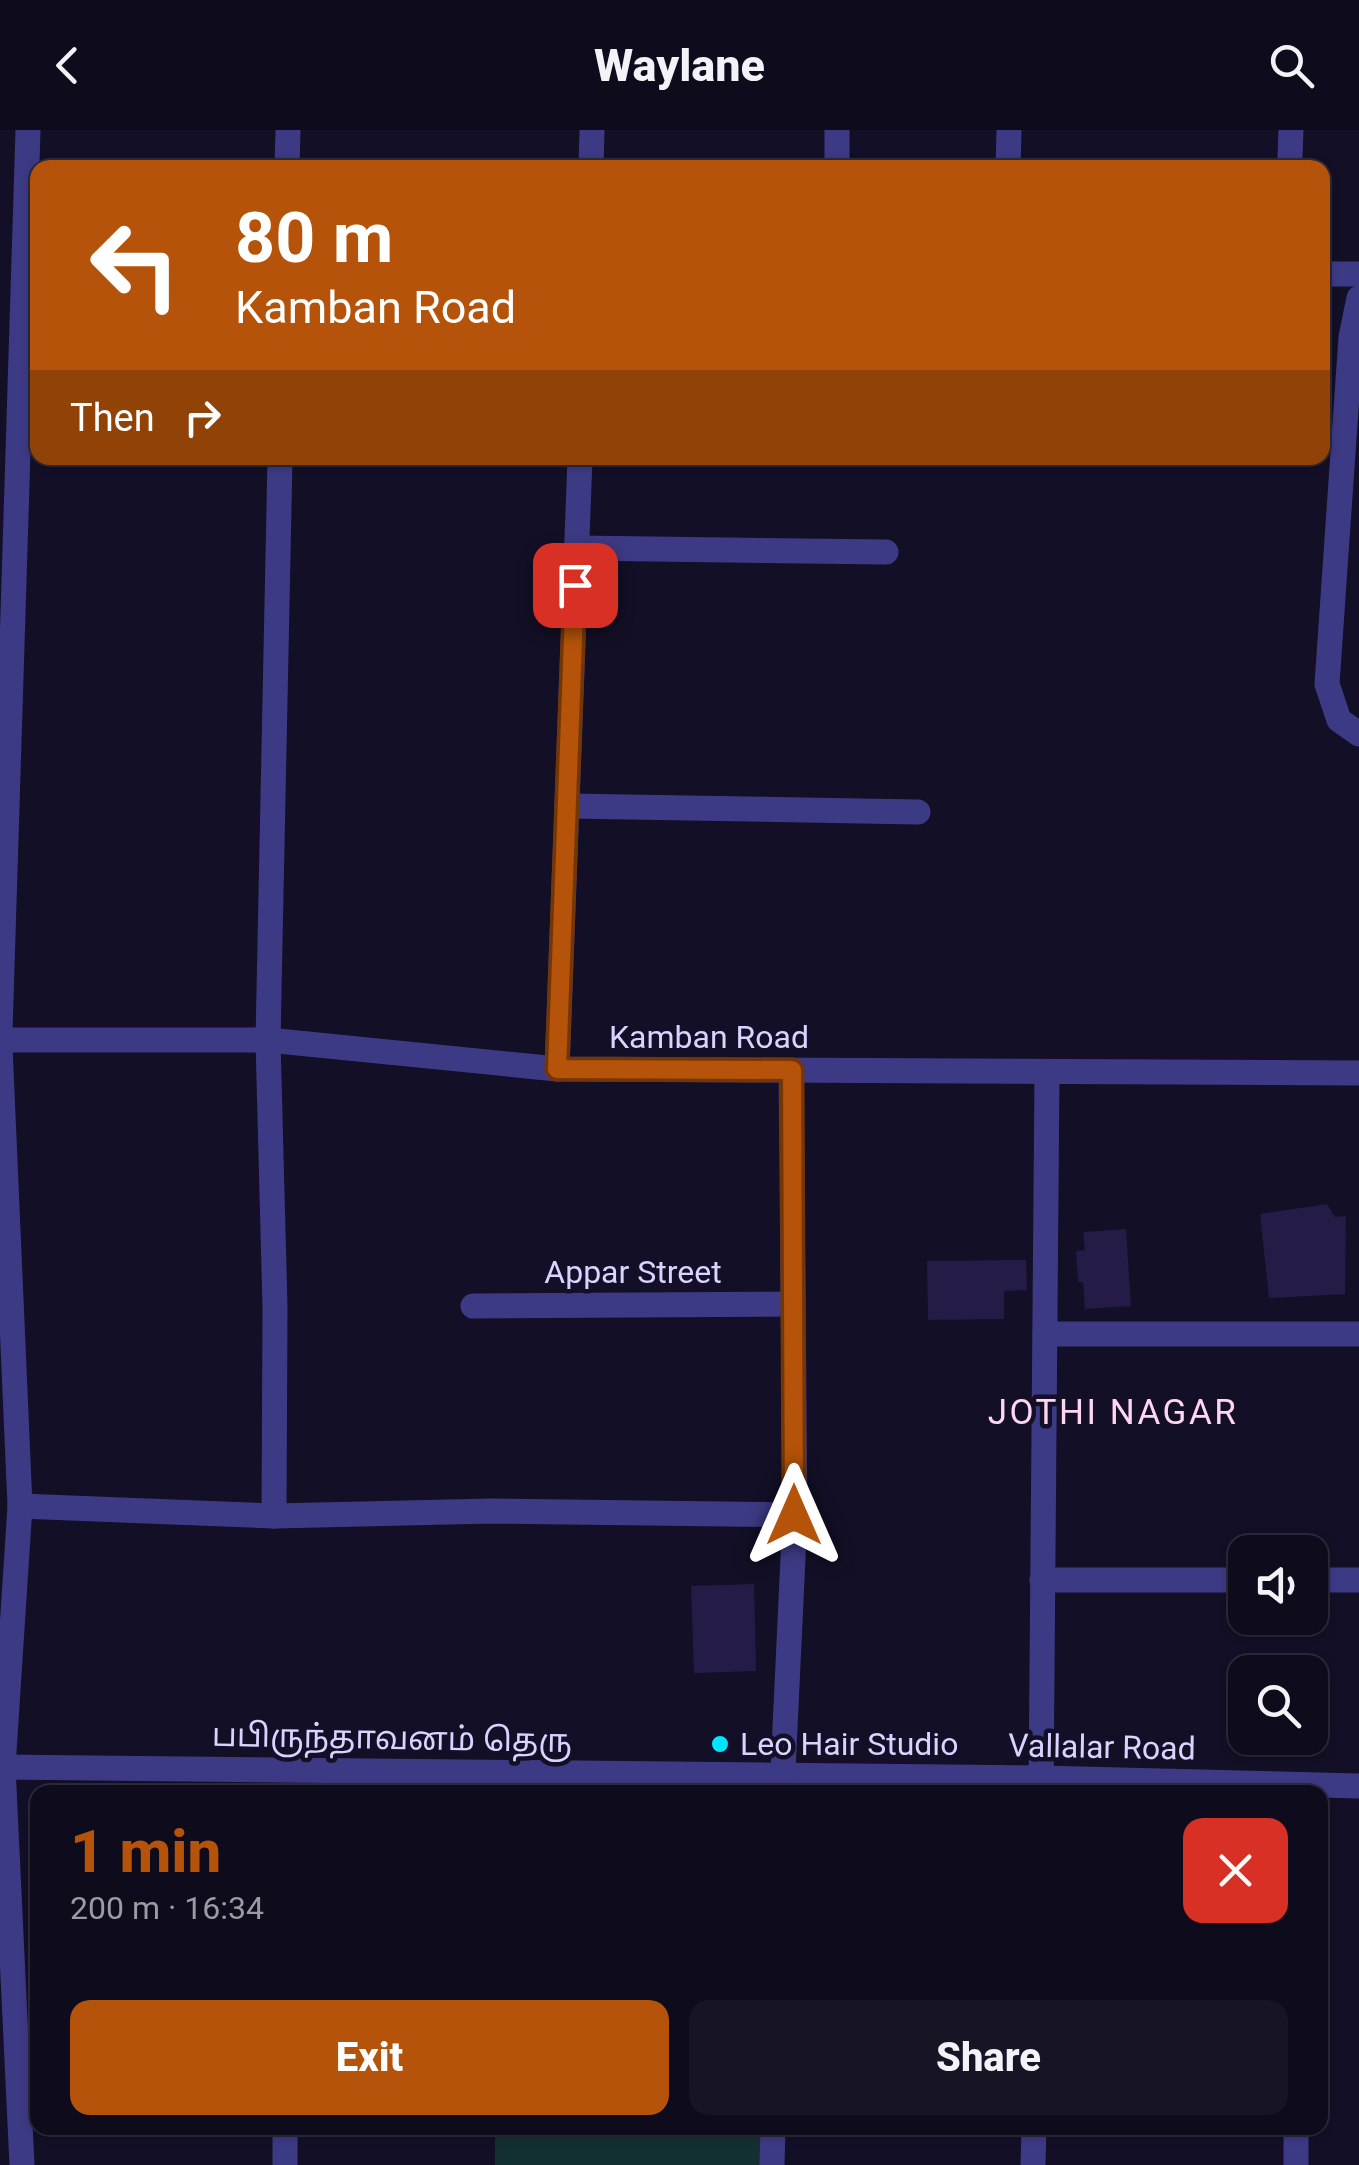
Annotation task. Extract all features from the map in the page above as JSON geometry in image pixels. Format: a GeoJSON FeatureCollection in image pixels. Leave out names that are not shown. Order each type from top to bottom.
{"type":"FeatureCollection","features":[{"type":"Feature","properties":{"kind":"street"},"geometry":{"type":"LineString","coordinates":[[0,1032],[28,130]]}},
{"type":"Feature","properties":{"kind":"street"},"geometry":{"type":"LineString","coordinates":[[287,160],[288,130]]}},
{"type":"Feature","properties":{"kind":"street"},"geometry":{"type":"LineString","coordinates":[[591,160],[592,130]]}},
{"type":"Feature","properties":{"kind":"street"},"geometry":{"type":"LineString","coordinates":[[837,130],[837,160]]}},
{"type":"Feature","properties":{"kind":"street"},"geometry":{"type":"LineString","coordinates":[[1008,160],[1009,130]]}},
{"type":"Feature","properties":{"kind":"street"},"geometry":{"type":"LineString","coordinates":[[1290,158],[1292,130]]}},
{"type":"Feature","properties":{"kind":"street"},"geometry":{"type":"LineString","coordinates":[[1330,274],[1359,274]]}},
{"type":"Feature","properties":{"kind":"street"},"geometry":{"type":"LineString","coordinates":[[1359,298],[1351,336],[1326,684],[1339,720],[1359,734]]}},
{"type":"Feature","properties":{"kind":"street"},"geometry":{"type":"LineString","coordinates":[[274,1516],[275,1307],[268,1040],[280,465]]}},
{"type":"Feature","properties":{"kind":"street"},"geometry":{"type":"LineString","coordinates":[[557,1069],[580,465]]}},
{"type":"Feature","properties":{"kind":"street"},"geometry":{"type":"LineString","coordinates":[[576,548],[886,552]]}},
{"type":"Feature","properties":{"kind":"street"},"geometry":{"type":"LineString","coordinates":[[567,806],[918,812]]}},
{"type":"Feature","properties":{"kind":"street","name":"Kamban Road"},"geometry":{"type":"LineString","coordinates":[[0,1043],[268,1040],[557,1069],[1359,1073]]}},
{"type":"Feature","properties":{"kind":"street"},"geometry":{"type":"LineString","coordinates":[[0,1043],[20,1506],[1,1767],[26,2062],[22,2165]]}},
{"type":"Feature","properties":{"kind":"street"},"geometry":{"type":"LineString","coordinates":[[783,1784],[794,1515],[792,1070]]}},
{"type":"Feature","properties":{"kind":"street"},"geometry":{"type":"LineString","coordinates":[[1041,1785],[1047,1072]]}},
{"type":"Feature","properties":{"kind":"street","name":"Appar Street"},"geometry":{"type":"LineString","coordinates":[[473,1306],[793,1304]]}},
{"type":"Feature","properties":{"kind":"street"},"geometry":{"type":"LineString","coordinates":[[1045,1334],[1359,1334]]}},
{"type":"Feature","properties":{"kind":"street"},"geometry":{"type":"LineString","coordinates":[[20,1506],[274,1516],[492,1511],[794,1515]]}},
{"type":"Feature","properties":{"kind":"street"},"geometry":{"type":"LineString","coordinates":[[1042,1580],[1228,1580]]}},
{"type":"Feature","properties":{"kind":"street"},"geometry":{"type":"LineString","coordinates":[[1328,1580],[1359,1580]]}},
{"type":"Feature","properties":{"kind":"street","name":"பபிருந்தாவனம் தெரு"},"geometry":{"type":"LineString","coordinates":[[1,1767],[783,1784]]}},
{"type":"Feature","properties":{"kind":"street","name":"Vallalar Road"},"geometry":{"type":"LineString","coordinates":[[783,1784],[1041,1785]]}},
{"type":"Feature","properties":{"kind":"street","name":"Vallalar Road"},"geometry":{"type":"LineString","coordinates":[[1328,1788],[1359,1786]]}},
{"type":"Feature","properties":{"kind":"street"},"geometry":{"type":"LineString","coordinates":[[285,2135],[285,2165]]}},
{"type":"Feature","properties":{"kind":"street"},"geometry":{"type":"LineString","coordinates":[[772,2165],[773,2135]]}},
{"type":"Feature","properties":{"kind":"street"},"geometry":{"type":"LineString","coordinates":[[1034,2135],[1034,2165]]}},
{"type":"Feature","properties":{"kind":"street"},"geometry":{"type":"LineString","coordinates":[[1296,2135],[1296,2165]]}},
{"type":"Feature","properties":{"kind":"green space"},"geometry":{"type":"Polygon","coordinates":[[[495,2135],[762,2135],[761,2165],[495,2165],[495,2135]]]}},
{"type":"Feature","properties":{"kind":"building"},"geometry":{"type":"Polygon","coordinates":[[[1327,1204],[1335,1217],[1346,1216],[1345,1294],[1269,1298],[1260,1214],[1327,1204]]]}},
{"type":"Feature","properties":{"kind":"building"},"geometry":{"type":"Polygon","coordinates":[[[1126,1229],[1131,1306],[1085,1309],[1076,1251],[1085,1250],[1083,1232],[1126,1229]]]}},
{"type":"Feature","properties":{"kind":"building"},"geometry":{"type":"Polygon","coordinates":[[[1026,1260],[1027,1290],[1004,1291],[1004,1319],[928,1320],[927,1261],[1026,1260]]]}},
{"type":"Feature","properties":{"kind":"building"},"geometry":{"type":"Polygon","coordinates":[[[754,1584],[756,1671],[694,1673],[691,1586],[754,1584]]]}},
{"type":"Feature","properties":{"kind":"place","name":"Leo Hair Studio"},"geometry":{"type":"Point","coordinates":[720,1744]}},
{"type":"Feature","properties":{"kind":"district","name":"JOTHI NAGAR"},"geometry":{"type":"Point","coordinates":[1113,1412]}},
{"type":"Feature","properties":{"kind":"route"},"geometry":{"type":"LineString","coordinates":[[575,585],[557,1069],[792,1070],[794,1515]]}}]}
